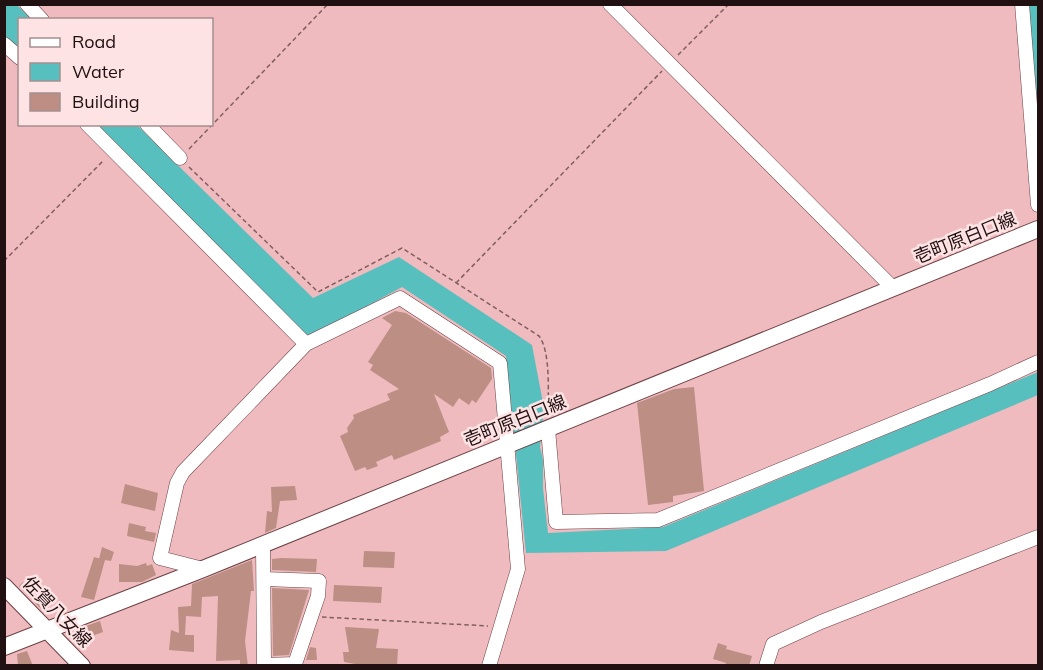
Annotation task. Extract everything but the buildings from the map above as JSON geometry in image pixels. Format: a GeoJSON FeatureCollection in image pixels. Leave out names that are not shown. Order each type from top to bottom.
{"type":"FeatureCollection","features":[{"type":"Feature","properties":{"kind":"main road","name":"壱町原白口線"},"geometry":{"type":"LineString","coordinates":[[4,647],[50,631],[1038,228]]}},
{"type":"Feature","properties":{"kind":"main road","name":"佐賀八女線"},"geometry":{"type":"LineString","coordinates":[[4,586],[82,666]]}},
{"type":"Feature","properties":{"kind":"street"},"geometry":{"type":"LineString","coordinates":[[27,4],[40,18]]}},
{"type":"Feature","properties":{"kind":"street"},"geometry":{"type":"LineString","coordinates":[[610,4],[893,288]]}},
{"type":"Feature","properties":{"kind":"street"},"geometry":{"type":"LineString","coordinates":[[1022,4],[1038,205]]}},
{"type":"Feature","properties":{"kind":"street"},"geometry":{"type":"LineString","coordinates":[[4,44],[18,56]]}},
{"type":"Feature","properties":{"kind":"street"},"geometry":{"type":"LineString","coordinates":[[89,126],[306,344]]}},
{"type":"Feature","properties":{"kind":"street"},"geometry":{"type":"LineString","coordinates":[[149,126],[180,158]]}},
{"type":"Feature","properties":{"kind":"street"},"geometry":{"type":"LineString","coordinates":[[203,569],[160,558],[177,483],[183,472],[306,344],[400,298],[500,363],[509,444],[518,568],[489,666]]}},
{"type":"Feature","properties":{"kind":"street"},"geometry":{"type":"LineString","coordinates":[[545,430],[556,522],[658,520],[990,384],[1038,362]]}},
{"type":"Feature","properties":{"kind":"street"},"geometry":{"type":"LineString","coordinates":[[766,666],[773,644],[821,622],[1038,537]]}},
{"type":"Feature","properties":{"kind":"street"},"geometry":{"type":"LineString","coordinates":[[263,544],[264,665],[295,664],[312,617],[318,596],[319,581],[264,579]]}},
{"type":"Feature","properties":{"kind":"path"},"geometry":{"type":"LineString","coordinates":[[213,124],[328,4]]}},
{"type":"Feature","properties":{"kind":"path"},"geometry":{"type":"LineString","coordinates":[[455,283],[729,4]]}},
{"type":"Feature","properties":{"kind":"path"},"geometry":{"type":"LineString","coordinates":[[211,126],[180,158],[318,292],[402,248],[542,339],[548,373],[545,430]]}},
{"type":"Feature","properties":{"kind":"path"},"geometry":{"type":"LineString","coordinates":[[4,261],[39,229],[113,150]]}},
{"type":"Feature","properties":{"kind":"path"},"geometry":{"type":"LineString","coordinates":[[312,617],[500,627]]}},
{"type":"Feature","properties":{"kind":"water"},"geometry":{"type":"Polygon","coordinates":[[[4,5],[17,5],[30,18],[18,18],[18,51],[5,37],[4,5]]]}},
{"type":"Feature","properties":{"kind":"water"},"geometry":{"type":"Polygon","coordinates":[[[1027,5],[1038,5],[1038,136],[1027,5]]]}},
{"type":"Feature","properties":{"kind":"water"},"geometry":{"type":"Polygon","coordinates":[[[93,126],[138,126],[313,298],[399,257],[532,345],[544,408],[540,447],[548,533],[663,527],[1038,372],[1038,395],[666,551],[526,553],[506,356],[402,287],[309,338],[93,126]]]}}]}
